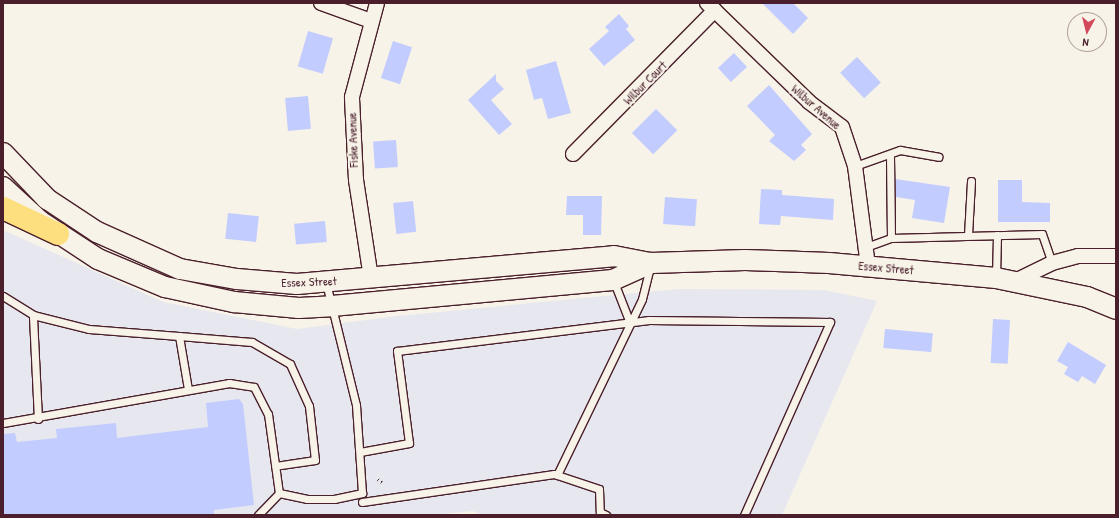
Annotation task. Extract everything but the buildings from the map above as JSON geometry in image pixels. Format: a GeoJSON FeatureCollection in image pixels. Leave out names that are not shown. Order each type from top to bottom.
{"type":"FeatureCollection","features":[{"type":"Feature","properties":{"kind":"highway"},"geometry":{"type":"LineString","coordinates":[[3,208],[58,234]]}},
{"type":"Feature","properties":{"kind":"main road","name":"Essex Street"},"geometry":{"type":"LineString","coordinates":[[3,153],[47,199],[71,216],[154,260],[180,269],[237,279],[297,284],[614,256],[651,263],[745,260],[868,266],[1006,280],[1087,297],[1116,309]]}},
{"type":"Feature","properties":{"kind":"main road","name":"Essex Street"},"geometry":{"type":"LineString","coordinates":[[3,187],[58,234],[120,269],[189,295],[262,305],[332,306],[613,280],[651,263]]}},
{"type":"Feature","properties":{"kind":"street"},"geometry":{"type":"LineString","coordinates":[[321,3],[371,20]]}},
{"type":"Feature","properties":{"kind":"street","name":"Fiske Avenue"},"geometry":{"type":"LineString","coordinates":[[371,278],[356,180],[352,97],[371,20],[377,3]]}},
{"type":"Feature","properties":{"kind":"street","name":"Wilbur Court"},"geometry":{"type":"LineString","coordinates":[[573,154],[711,7]]}},
{"type":"Feature","properties":{"kind":"street","name":"Wilbur Avenue"},"geometry":{"type":"LineString","coordinates":[[711,7],[788,82],[842,127],[855,166],[868,266]]}},
{"type":"Feature","properties":{"kind":"street"},"geometry":{"type":"LineString","coordinates":[[1006,280],[1052,263],[1078,256],[1116,256]]}},
{"type":"Feature","properties":{"kind":"lane"},"geometry":{"type":"LineString","coordinates":[[855,166],[900,150],[938,157]]}},
{"type":"Feature","properties":{"kind":"lane"},"geometry":{"type":"LineString","coordinates":[[890,154],[891,238]]}},
{"type":"Feature","properties":{"kind":"lane"},"geometry":{"type":"LineString","coordinates":[[968,235],[971,181]]}},
{"type":"Feature","properties":{"kind":"lane"},"geometry":{"type":"LineString","coordinates":[[866,247],[891,238],[1042,234],[1052,263]]}},
{"type":"Feature","properties":{"kind":"lane"},"geometry":{"type":"LineString","coordinates":[[997,235],[1006,280]]}},
{"type":"Feature","properties":{"kind":"lane"},"geometry":{"type":"LineString","coordinates":[[557,475],[642,299],[651,263]]}},
{"type":"Feature","properties":{"kind":"lane"},"geometry":{"type":"LineString","coordinates":[[613,280],[630,323]]}},
{"type":"Feature","properties":{"kind":"lane"},"geometry":{"type":"LineString","coordinates":[[279,493],[307,500],[334,499],[362,493],[356,405],[326,282]]}},
{"type":"Feature","properties":{"kind":"lane"},"geometry":{"type":"LineString","coordinates":[[3,296],[33,315],[90,329],[252,342],[290,364],[309,406],[315,460],[275,466]]}},
{"type":"Feature","properties":{"kind":"lane"},"geometry":{"type":"LineString","coordinates":[[33,315],[38,419]]}},
{"type":"Feature","properties":{"kind":"lane"},"geometry":{"type":"LineString","coordinates":[[360,452],[409,443],[397,351],[649,320],[830,322],[744,515]]}},
{"type":"Feature","properties":{"kind":"lane"},"geometry":{"type":"LineString","coordinates":[[179,336],[188,389]]}},
{"type":"Feature","properties":{"kind":"lane"},"geometry":{"type":"LineString","coordinates":[[3,423],[38,419],[69,409],[228,383],[254,387],[268,414],[279,493]]}},
{"type":"Feature","properties":{"kind":"lane"},"geometry":{"type":"LineString","coordinates":[[362,502],[557,475],[599,489],[600,512],[606,515]]}},
{"type":"Feature","properties":{"kind":"lane"},"geometry":{"type":"LineString","coordinates":[[258,515],[279,493]]}},
{"type":"Feature","properties":{"kind":"path"},"geometry":{"type":"LineString","coordinates":[[378,479],[382,482]]}},
{"type":"Feature","properties":{"kind":"shaded area"},"geometry":{"type":"Polygon","coordinates":[[[3,230],[163,302],[297,329],[397,316],[678,289],[824,290],[877,301],[782,515],[482,515],[473,511],[432,515],[3,515],[3,230]]]}}]}
